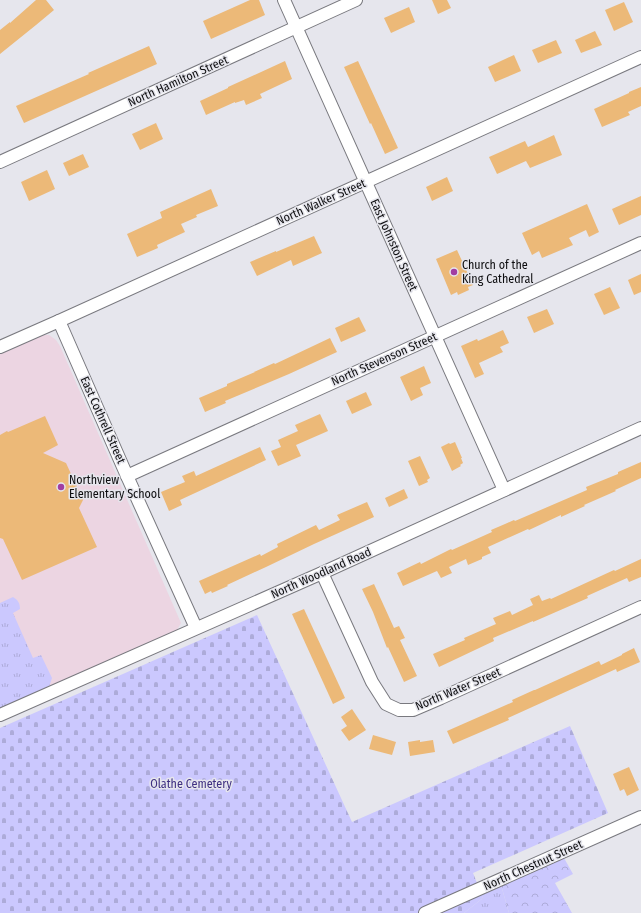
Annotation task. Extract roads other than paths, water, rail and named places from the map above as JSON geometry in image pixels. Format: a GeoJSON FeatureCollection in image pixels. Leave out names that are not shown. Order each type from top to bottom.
{"type":"FeatureCollection","features":[{"type":"Feature","properties":{"kind":"street","name":"East Johnston Street"},"geometry":{"type":"LineString","coordinates":[[284,0],[504,490]]}},
{"type":"Feature","properties":{"kind":"street","name":"North Hamilton Street"},"geometry":{"type":"LineString","coordinates":[[0,162],[356,0]]}},
{"type":"Feature","properties":{"kind":"street","name":"North Walker Street"},"geometry":{"type":"LineString","coordinates":[[0,347],[641,57]]}},
{"type":"Feature","properties":{"kind":"street","name":"North Stevenson Street"},"geometry":{"type":"LineString","coordinates":[[127,476],[641,243]]}},
{"type":"Feature","properties":{"kind":"street","name":"East Cothrell Street"},"geometry":{"type":"LineString","coordinates":[[59,321],[196,628]]}},
{"type":"Feature","properties":{"kind":"street","name":"North Woodland Road"},"geometry":{"type":"LineString","coordinates":[[0,715],[322,573],[641,428]]}},
{"type":"Feature","properties":{"kind":"street","name":"North Water Street"},"geometry":{"type":"LineString","coordinates":[[322,573],[372,682],[386,704],[399,710],[413,710],[641,607]]}},
{"type":"Feature","properties":{"kind":"street","name":"North Chestnut Street"},"geometry":{"type":"LineString","coordinates":[[425,913],[641,816]]}},
{"type":"Feature","properties":{"kind":"place","name":"Church of the King Cathedral"},"geometry":{"type":"Point","coordinates":[454,272]}},
{"type":"Feature","properties":{"kind":"place","name":"Northview Elementary School"},"geometry":{"type":"Point","coordinates":[61,487]}},
{"type":"Feature","properties":{"kind":"park label","name":"Olathe Cemetery"},"geometry":{"type":"Point","coordinates":[191,784]}}]}
